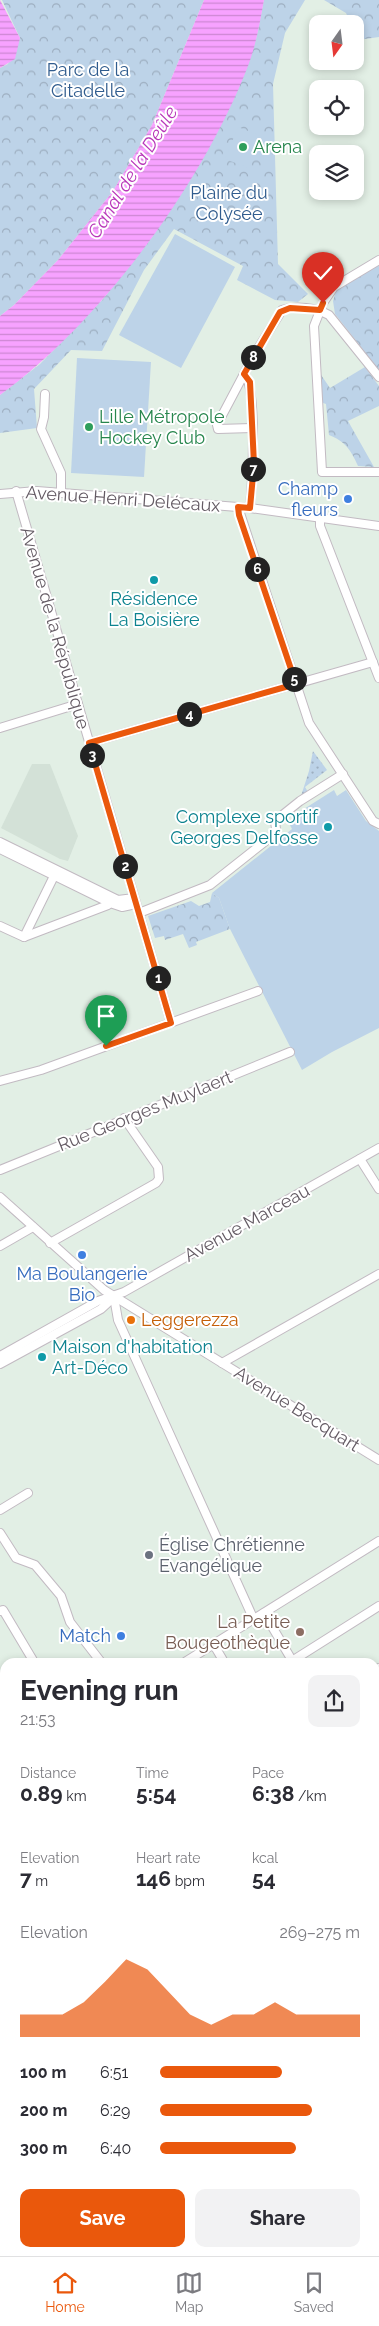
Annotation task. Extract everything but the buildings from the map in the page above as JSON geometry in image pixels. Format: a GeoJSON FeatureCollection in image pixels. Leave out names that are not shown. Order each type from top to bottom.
{"type":"FeatureCollection","features":[{"type":"Feature","properties":{"kind":"street"},"geometry":{"type":"LineString","coordinates":[[379,260],[339,283],[326,297],[313,332],[322,472],[379,472]]}},
{"type":"Feature","properties":{"kind":"street"},"geometry":{"type":"LineString","coordinates":[[252,428],[218,429],[217,427],[244,374],[282,310],[290,308],[320,310],[333,318],[379,377]]}},
{"type":"Feature","properties":{"kind":"street"},"geometry":{"type":"LineString","coordinates":[[244,374],[250,382],[254,464],[250,508]]}},
{"type":"Feature","properties":{"kind":"street"},"geometry":{"type":"LineString","coordinates":[[45,394],[42,429],[62,477],[62,493]]}},
{"type":"Feature","properties":{"kind":"street","name":"Avenue Henri Delécaux"},"geometry":{"type":"LineString","coordinates":[[0,494],[16,492],[62,493],[250,508],[379,526]]}},
{"type":"Feature","properties":{"kind":"street","name":"Avenue de la République"},"geometry":{"type":"LineString","coordinates":[[16,492],[171,1023]]}},
{"type":"Feature","properties":{"kind":"street"},"geometry":{"type":"LineString","coordinates":[[238,507],[307,717],[314,731],[373,821],[379,824]]}},
{"type":"Feature","properties":{"kind":"street"},"geometry":{"type":"LineString","coordinates":[[320,517],[320,526],[379,678]]}},
{"type":"Feature","properties":{"kind":"street"},"geometry":{"type":"LineString","coordinates":[[89,743],[373,662]]}},
{"type":"Feature","properties":{"kind":"street"},"geometry":{"type":"LineString","coordinates":[[0,728],[78,704]]}},
{"type":"Feature","properties":{"kind":"street"},"geometry":{"type":"LineString","coordinates":[[139,913],[201,890],[218,880],[272,836],[276,829],[275,821],[300,801],[343,774]]}},
{"type":"Feature","properties":{"kind":"street"},"geometry":{"type":"LineString","coordinates":[[0,842],[111,901]]}},
{"type":"Feature","properties":{"kind":"street"},"geometry":{"type":"LineString","coordinates":[[0,849],[56,873]]}},
{"type":"Feature","properties":{"kind":"street"},"geometry":{"type":"LineString","coordinates":[[24,938],[56,873]]}},
{"type":"Feature","properties":{"kind":"street"},"geometry":{"type":"LineString","coordinates":[[0,926],[24,938],[111,901],[135,901]]}},
{"type":"Feature","properties":{"kind":"street"},"geometry":{"type":"LineString","coordinates":[[0,1081],[41,1070],[258,991]]}},
{"type":"Feature","properties":{"kind":"street","name":"Rue Georges Muylaert"},"geometry":{"type":"LineString","coordinates":[[0,1170],[290,1052]]}},
{"type":"Feature","properties":{"kind":"street"},"geometry":{"type":"LineString","coordinates":[[50,1243],[156,1183],[159,1179],[158,1167],[124,1118]]}},
{"type":"Feature","properties":{"kind":"street","name":"Avenue Marceau"},"geometry":{"type":"LineString","coordinates":[[114,1296],[379,1148]]}},
{"type":"Feature","properties":{"kind":"street"},"geometry":{"type":"LineString","coordinates":[[360,1159],[379,1189]]}},
{"type":"Feature","properties":{"kind":"street","name":"Avenue Becquart"},"geometry":{"type":"LineString","coordinates":[[0,1198],[94,1283],[379,1460]]}},
{"type":"Feature","properties":{"kind":"street"},"geometry":{"type":"LineString","coordinates":[[0,1246],[33,1227]]}},
{"type":"Feature","properties":{"kind":"street"},"geometry":{"type":"LineString","coordinates":[[222,1363],[379,1274]]}},
{"type":"Feature","properties":{"kind":"street"},"geometry":{"type":"LineString","coordinates":[[0,1356],[98,1301],[114,1296]]}},
{"type":"Feature","properties":{"kind":"street"},"geometry":{"type":"LineString","coordinates":[[0,1364],[101,1309],[114,1296]]}},
{"type":"Feature","properties":{"kind":"street"},"geometry":{"type":"LineString","coordinates":[[114,1296],[118,1320],[254,1620]]}},
{"type":"Feature","properties":{"kind":"street"},"geometry":{"type":"LineString","coordinates":[[0,1510],[28,1493]]}},
{"type":"Feature","properties":{"kind":"street"},"geometry":{"type":"LineString","coordinates":[[0,1533],[16,1558],[35,1565],[62,1596],[70,1622],[98,1658]]}},
{"type":"Feature","properties":{"kind":"street"},"geometry":{"type":"LineString","coordinates":[[192,1658],[379,1541]]}},
{"type":"Feature","properties":{"kind":"street"},"geometry":{"type":"LineString","coordinates":[[298,1658],[379,1606]]}},
{"type":"Feature","properties":{"kind":"street"},"geometry":{"type":"LineString","coordinates":[[1,1609],[32,1658]]}},
{"type":"Feature","properties":{"kind":"street"},"geometry":{"type":"LineString","coordinates":[[264,1613],[290,1658]]}},
{"type":"Feature","properties":{"kind":"street"},"geometry":{"type":"LineString","coordinates":[[214,1645],[222,1658]]}},
{"type":"Feature","properties":{"kind":"shaded area"},"geometry":{"type":"Polygon","coordinates":[[[32,764],[50,764],[78,836],[68,861],[60,859],[1,828],[32,764]]]}},
{"type":"Feature","properties":{"kind":"green space","name":"Parc de la Citadelle"},"geometry":{"type":"Polygon","coordinates":[[[2,0],[204,0],[152,125],[113,191],[58,260],[14,305],[0,316],[0,68],[8,64],[20,38],[2,0]]]}},
{"type":"Feature","properties":{"kind":"green space","name":"Plaine du Colysée"},"geometry":{"type":"Polygon","coordinates":[[[264,0],[305,0],[285,33],[273,84],[278,264],[308,294],[298,302],[275,300],[237,280],[243,266],[174,229],[144,270],[102,351],[71,350],[34,389],[37,428],[0,433],[0,395],[40,364],[103,299],[152,237],[190,178],[256,39],[264,0]]]}},
{"type":"Feature","properties":{"kind":"green space"},"geometry":{"type":"Polygon","coordinates":[[[324,0],[379,0],[379,37],[364,39],[364,15],[347,15],[324,0]]]}},
{"type":"Feature","properties":{"kind":"green space","name":"Arena"},"geometry":{"type":"Polygon","coordinates":[[[238,127],[261,136],[249,168],[225,159],[238,127]]]}},
{"type":"Feature","properties":{"kind":"green space"},"geometry":{"type":"Polygon","coordinates":[[[175,234],[235,267],[181,368],[119,335],[175,234]]]}},
{"type":"Feature","properties":{"kind":"green space"},"geometry":{"type":"Polygon","coordinates":[[[379,265],[379,370],[335,314],[333,301],[336,291],[343,284],[379,265]]]}},
{"type":"Feature","properties":{"kind":"green space"},"geometry":{"type":"Polygon","coordinates":[[[77,358],[151,362],[144,477],[71,473],[77,358]]]}},
{"type":"Feature","properties":{"kind":"green space"},"geometry":{"type":"Polygon","coordinates":[[[365,367],[379,386],[379,406],[348,421],[374,467],[358,466],[347,447],[329,435],[326,404],[320,402],[317,369],[330,388],[365,367]]]}},
{"type":"Feature","properties":{"kind":"green space"},"geometry":{"type":"Polygon","coordinates":[[[313,751],[327,770],[305,787],[308,792],[301,796],[309,771],[313,751]]]}},
{"type":"Feature","properties":{"kind":"green space"},"geometry":{"type":"Polygon","coordinates":[[[334,790],[337,796],[346,790],[366,821],[379,831],[379,1028],[302,1070],[230,929],[219,898],[212,893],[292,829],[290,825],[299,820],[296,814],[334,790]]]}},
{"type":"Feature","properties":{"kind":"green space"},"geometry":{"type":"Polygon","coordinates":[[[212,893],[219,898],[230,929],[196,942],[197,945],[189,948],[183,934],[165,940],[164,936],[155,938],[148,916],[191,901],[199,906],[210,902],[212,893]]]}},
{"type":"Feature","properties":{"kind":"water"},"geometry":{"type":"Polygon","coordinates":[[[0,0],[20,38],[15,59],[0,68],[0,0]]]}},
{"type":"Feature","properties":{"kind":"water","name":"Canal de la Deûle"},"geometry":{"type":"Polygon","coordinates":[[[204,0],[264,0],[251,58],[229,111],[176,202],[145,247],[111,290],[38,365],[0,395],[0,316],[14,305],[58,260],[113,191],[152,125],[204,0]]]}},
{"type":"Feature","properties":{"kind":"place","name":"Arena"},"geometry":{"type":"Point","coordinates":[243,147]}},
{"type":"Feature","properties":{"kind":"place","name":"Lille Métropole Hockey Club"},"geometry":{"type":"Point","coordinates":[89,427]}},
{"type":"Feature","properties":{"kind":"place","name":"Champ fleurs"},"geometry":{"type":"Point","coordinates":[348,499]}},
{"type":"Feature","properties":{"kind":"place","name":"Résidence La Boisière"},"geometry":{"type":"Point","coordinates":[154,580]}},
{"type":"Feature","properties":{"kind":"place","name":"Complexe sportif Georges Delfosse"},"geometry":{"type":"Point","coordinates":[328,827]}},
{"type":"Feature","properties":{"kind":"place","name":"Ma Boulangerie Bio"},"geometry":{"type":"Point","coordinates":[82,1255]}},
{"type":"Feature","properties":{"kind":"place","name":"Leggerezza"},"geometry":{"type":"Point","coordinates":[131,1320]}},
{"type":"Feature","properties":{"kind":"place","name":"Maison d'habitation Art-Déco"},"geometry":{"type":"Point","coordinates":[42,1357]}},
{"type":"Feature","properties":{"kind":"place","name":"Église Chrétienne Evangélique"},"geometry":{"type":"Point","coordinates":[149,1555]}},
{"type":"Feature","properties":{"kind":"place","name":"La Petite Bougeothèque"},"geometry":{"type":"Point","coordinates":[300,1632]}},
{"type":"Feature","properties":{"kind":"place","name":"Match"},"geometry":{"type":"Point","coordinates":[121,1636]}},
{"type":"Feature","properties":{"kind":"route"},"geometry":{"type":"LineString","coordinates":[[106,1046],[171,1023],[89,743],[296,684],[239,515],[238,507],[250,508],[254,464],[250,382],[244,374],[276,317],[282,310],[286,308],[320,310],[323,303]]}}]}
